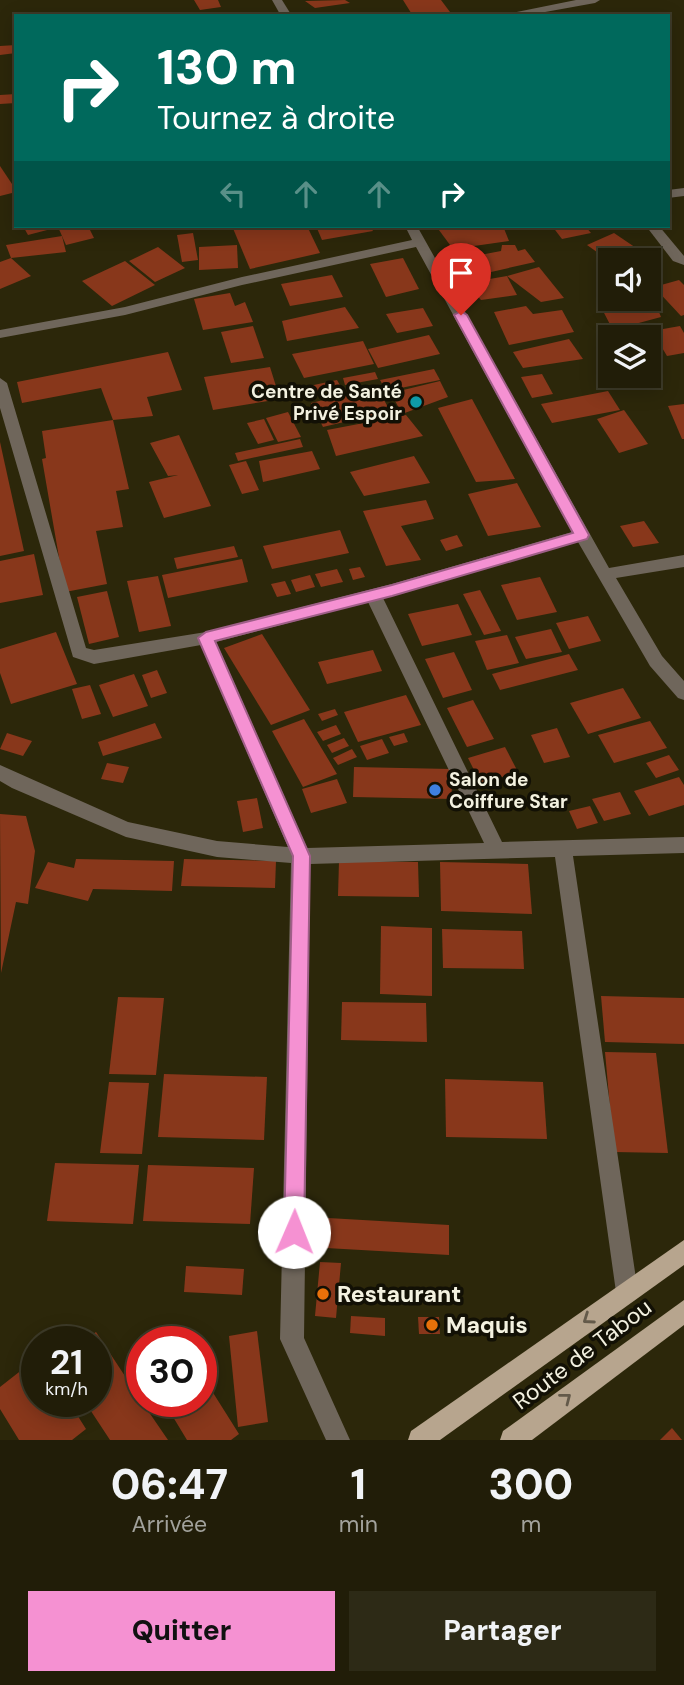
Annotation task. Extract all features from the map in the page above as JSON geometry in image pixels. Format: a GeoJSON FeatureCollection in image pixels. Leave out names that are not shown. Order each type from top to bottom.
{"type":"FeatureCollection","features":[{"type":"Feature","properties":{"kind":"main road","name":"Route de Tabou"},"geometry":{"type":"LineString","coordinates":[[421,1440],[684,1251]]}},
{"type":"Feature","properties":{"kind":"main road","name":"Route de Tabou"},"geometry":{"type":"LineString","coordinates":[[512,1440],[684,1311]]}},
{"type":"Feature","properties":{"kind":"street"},"geometry":{"type":"LineString","coordinates":[[514,14],[595,0]]}},
{"type":"Feature","properties":{"kind":"street"},"geometry":{"type":"LineString","coordinates":[[412,228],[582,535],[656,661],[684,693]]}},
{"type":"Feature","properties":{"kind":"street"},"geometry":{"type":"LineString","coordinates":[[654,228],[678,258],[684,261]]}},
{"type":"Feature","properties":{"kind":"street"},"geometry":{"type":"LineString","coordinates":[[0,334],[125,311],[242,281],[420,242]]}},
{"type":"Feature","properties":{"kind":"street"},"geometry":{"type":"LineString","coordinates":[[0,383],[79,652],[94,657],[206,638],[373,595],[582,535]]}},
{"type":"Feature","properties":{"kind":"street"},"geometry":{"type":"LineString","coordinates":[[607,575],[684,561]]}},
{"type":"Feature","properties":{"kind":"street"},"geometry":{"type":"LineString","coordinates":[[373,595],[496,851]]}},
{"type":"Feature","properties":{"kind":"street"},"geometry":{"type":"LineString","coordinates":[[206,638],[301,856],[292,1339],[338,1440]]}},
{"type":"Feature","properties":{"kind":"street"},"geometry":{"type":"LineString","coordinates":[[0,772],[18,783],[126,829],[217,849],[301,856],[684,845]]}},
{"type":"Feature","properties":{"kind":"street"},"geometry":{"type":"LineString","coordinates":[[562,849],[627,1292]]}},
{"type":"Feature","properties":{"kind":"building"},"geometry":{"type":"Polygon","coordinates":[[[194,0],[218,0],[221,7],[200,10],[194,0]]]}},
{"type":"Feature","properties":{"kind":"building"},"geometry":{"type":"Polygon","coordinates":[[[345,0],[350,3],[315,8],[305,1],[345,0]]]}},
{"type":"Feature","properties":{"kind":"building"},"geometry":{"type":"Polygon","coordinates":[[[403,0],[441,0],[452,14],[412,14],[403,0]]]}},
{"type":"Feature","properties":{"kind":"building"},"geometry":{"type":"Polygon","coordinates":[[[14,45],[14,53],[0,55],[0,46],[14,45]]]}},
{"type":"Feature","properties":{"kind":"building"},"geometry":{"type":"Polygon","coordinates":[[[14,94],[14,103],[0,104],[0,95],[14,94]]]}},
{"type":"Feature","properties":{"kind":"building"},"geometry":{"type":"Polygon","coordinates":[[[0,166],[14,187],[14,192],[0,196],[0,166]]]}},
{"type":"Feature","properties":{"kind":"building"},"geometry":{"type":"Polygon","coordinates":[[[24,228],[51,229],[28,235],[24,228]]]}},
{"type":"Feature","properties":{"kind":"building"},"geometry":{"type":"Polygon","coordinates":[[[58,228],[89,228],[94,238],[66,245],[58,228]]]}},
{"type":"Feature","properties":{"kind":"building"},"geometry":{"type":"Polygon","coordinates":[[[233,228],[308,228],[320,253],[250,269],[233,228]]]}},
{"type":"Feature","properties":{"kind":"building"},"geometry":{"type":"Polygon","coordinates":[[[317,228],[371,228],[373,231],[322,240],[317,228]]]}},
{"type":"Feature","properties":{"kind":"building"},"geometry":{"type":"Polygon","coordinates":[[[437,228],[504,228],[509,241],[453,249],[437,228]]]}},
{"type":"Feature","properties":{"kind":"building"},"geometry":{"type":"Polygon","coordinates":[[[554,228],[587,228],[591,233],[562,239],[554,228]]]}},
{"type":"Feature","properties":{"kind":"building"},"geometry":{"type":"Polygon","coordinates":[[[193,233],[198,260],[182,262],[177,235],[193,233]]]}},
{"type":"Feature","properties":{"kind":"building"},"geometry":{"type":"Polygon","coordinates":[[[614,233],[636,248],[598,248],[598,253],[587,245],[614,233]]]}},
{"type":"Feature","properties":{"kind":"building"},"geometry":{"type":"Polygon","coordinates":[[[62,236],[66,252],[11,258],[6,245],[62,236]]]}},
{"type":"Feature","properties":{"kind":"building"},"geometry":{"type":"Polygon","coordinates":[[[237,245],[238,268],[199,270],[199,247],[237,245]]]}},
{"type":"Feature","properties":{"kind":"building"},"geometry":{"type":"Polygon","coordinates":[[[502,245],[515,245],[518,251],[525,249],[535,262],[460,279],[447,262],[456,259],[453,249],[478,249],[480,255],[501,251],[502,245]]]}},
{"type":"Feature","properties":{"kind":"building"},"geometry":{"type":"Polygon","coordinates":[[[158,247],[185,268],[155,282],[129,261],[158,247]]]}},
{"type":"Feature","properties":{"kind":"building"},"geometry":{"type":"Polygon","coordinates":[[[11,258],[31,276],[0,289],[0,262],[11,258]]]}},
{"type":"Feature","properties":{"kind":"building"},"geometry":{"type":"Polygon","coordinates":[[[403,258],[419,289],[386,297],[370,264],[403,258]]]}},
{"type":"Feature","properties":{"kind":"building"},"geometry":{"type":"Polygon","coordinates":[[[125,261],[155,285],[112,306],[82,281],[125,261]]]}},
{"type":"Feature","properties":{"kind":"building"},"geometry":{"type":"Polygon","coordinates":[[[539,267],[564,298],[541,302],[507,276],[539,267]]]}},
{"type":"Feature","properties":{"kind":"building"},"geometry":{"type":"Polygon","coordinates":[[[332,275],[343,297],[290,306],[281,284],[332,275]]]}},
{"type":"Feature","properties":{"kind":"building"},"geometry":{"type":"Polygon","coordinates":[[[507,276],[517,295],[481,300],[466,283],[507,276]]]}},
{"type":"Feature","properties":{"kind":"building"},"geometry":{"type":"Polygon","coordinates":[[[679,280],[684,285],[684,315],[681,316],[661,295],[661,285],[679,280]]]}},
{"type":"Feature","properties":{"kind":"building"},"geometry":{"type":"Polygon","coordinates":[[[230,293],[235,306],[245,302],[253,322],[203,330],[194,299],[230,293]]]}},
{"type":"Feature","properties":{"kind":"building"},"geometry":{"type":"Polygon","coordinates":[[[526,306],[533,314],[562,310],[574,332],[509,345],[494,312],[526,306]]]}},
{"type":"Feature","properties":{"kind":"building"},"geometry":{"type":"Polygon","coordinates":[[[345,307],[359,328],[287,341],[282,321],[345,307]]]}},
{"type":"Feature","properties":{"kind":"building"},"geometry":{"type":"Polygon","coordinates":[[[423,308],[433,326],[397,333],[386,314],[423,308]]]}},
{"type":"Feature","properties":{"kind":"building"},"geometry":{"type":"Polygon","coordinates":[[[603,311],[659,311],[661,317],[636,325],[610,325],[603,311]]]}},
{"type":"Feature","properties":{"kind":"building"},"geometry":{"type":"Polygon","coordinates":[[[253,326],[264,358],[231,363],[221,332],[253,326]]]}},
{"type":"Feature","properties":{"kind":"building"},"geometry":{"type":"Polygon","coordinates":[[[680,326],[684,333],[684,353],[667,356],[661,346],[661,329],[680,326]]]}},
{"type":"Feature","properties":{"kind":"building"},"geometry":{"type":"Polygon","coordinates":[[[429,335],[440,354],[378,368],[368,349],[429,335]]]}},
{"type":"Feature","properties":{"kind":"building"},"geometry":{"type":"Polygon","coordinates":[[[569,339],[583,359],[523,368],[513,352],[569,339]]]}},
{"type":"Feature","properties":{"kind":"building"},"geometry":{"type":"Polygon","coordinates":[[[363,341],[374,364],[304,378],[292,354],[363,341]]]}},
{"type":"Feature","properties":{"kind":"building"},"geometry":{"type":"Polygon","coordinates":[[[168,352],[182,390],[147,397],[153,416],[113,420],[101,388],[22,403],[17,382],[168,352]]]}},
{"type":"Feature","properties":{"kind":"building"},"geometry":{"type":"Polygon","coordinates":[[[270,367],[280,399],[213,410],[204,377],[270,367]]]}},
{"type":"Feature","properties":{"kind":"building"},"geometry":{"type":"Polygon","coordinates":[[[434,369],[440,380],[386,391],[380,380],[434,369]]]}},
{"type":"Feature","properties":{"kind":"building"},"geometry":{"type":"Polygon","coordinates":[[[375,372],[378,379],[345,385],[343,378],[375,372]]]}},
{"type":"Feature","properties":{"kind":"building"},"geometry":{"type":"Polygon","coordinates":[[[542,374],[553,394],[532,398],[521,377],[542,374]]]}},
{"type":"Feature","properties":{"kind":"building"},"geometry":{"type":"Polygon","coordinates":[[[337,380],[341,387],[303,394],[300,388],[337,380]]]}},
{"type":"Feature","properties":{"kind":"building","name":"Centre de Santé Privé Espoir"},"geometry":{"type":"Polygon","coordinates":[[[440,381],[448,397],[402,414],[391,393],[440,381]]]}},
{"type":"Feature","properties":{"kind":"building"},"geometry":{"type":"Polygon","coordinates":[[[377,387],[390,411],[323,427],[311,403],[377,387]]]}},
{"type":"Feature","properties":{"kind":"building"},"geometry":{"type":"Polygon","coordinates":[[[608,391],[620,410],[552,423],[541,404],[608,391]]]}},
{"type":"Feature","properties":{"kind":"building"},"geometry":{"type":"Polygon","coordinates":[[[472,399],[515,479],[476,482],[438,408],[472,399]]]}},
{"type":"Feature","properties":{"kind":"building"},"geometry":{"type":"Polygon","coordinates":[[[684,404],[684,439],[682,439],[668,406],[684,404]]]}},
{"type":"Feature","properties":{"kind":"building"},"geometry":{"type":"Polygon","coordinates":[[[624,410],[648,444],[619,453],[597,419],[624,410]]]}},
{"type":"Feature","properties":{"kind":"building"},"geometry":{"type":"Polygon","coordinates":[[[288,412],[301,437],[278,442],[266,418],[288,412]]]}},
{"type":"Feature","properties":{"kind":"building"},"geometry":{"type":"Polygon","coordinates":[[[406,415],[423,436],[336,456],[327,430],[406,415]]]}},
{"type":"Feature","properties":{"kind":"building"},"geometry":{"type":"Polygon","coordinates":[[[264,419],[274,440],[258,444],[247,423],[264,419]]]}},
{"type":"Feature","properties":{"kind":"building"},"geometry":{"type":"Polygon","coordinates":[[[113,420],[129,489],[116,491],[123,527],[96,531],[107,584],[65,592],[42,459],[46,458],[42,431],[113,420]]]}},
{"type":"Feature","properties":{"kind":"building"},"geometry":{"type":"Polygon","coordinates":[[[179,435],[211,506],[164,518],[149,482],[178,475],[168,476],[150,443],[179,435]]]}},
{"type":"Feature","properties":{"kind":"building"},"geometry":{"type":"Polygon","coordinates":[[[300,439],[303,447],[238,461],[235,453],[300,439]]]}},
{"type":"Feature","properties":{"kind":"building"},"geometry":{"type":"Polygon","coordinates":[[[0,442],[24,551],[0,556],[0,442]]]}},
{"type":"Feature","properties":{"kind":"building"},"geometry":{"type":"Polygon","coordinates":[[[312,451],[320,469],[263,482],[259,461],[312,451]]]}},
{"type":"Feature","properties":{"kind":"building"},"geometry":{"type":"Polygon","coordinates":[[[414,456],[430,483],[364,496],[350,472],[414,456]]]}},
{"type":"Feature","properties":{"kind":"building"},"geometry":{"type":"Polygon","coordinates":[[[246,461],[259,490],[242,494],[229,465],[246,461]]]}},
{"type":"Feature","properties":{"kind":"building"},"geometry":{"type":"Polygon","coordinates":[[[517,483],[541,527],[488,536],[468,494],[517,483]]]}},
{"type":"Feature","properties":{"kind":"building"},"geometry":{"type":"Polygon","coordinates":[[[426,500],[434,519],[401,526],[421,560],[386,566],[363,511],[426,500]]]}},
{"type":"Feature","properties":{"kind":"building"},"geometry":{"type":"Polygon","coordinates":[[[644,521],[659,543],[633,547],[620,526],[644,521]]]}},
{"type":"Feature","properties":{"kind":"building"},"geometry":{"type":"Polygon","coordinates":[[[340,530],[349,553],[272,569],[263,546],[340,530]]]}},
{"type":"Feature","properties":{"kind":"building"},"geometry":{"type":"Polygon","coordinates":[[[457,535],[463,546],[446,551],[440,540],[457,535]]]}},
{"type":"Feature","properties":{"kind":"building"},"geometry":{"type":"Polygon","coordinates":[[[234,546],[238,557],[177,569],[174,558],[234,546]]]}},
{"type":"Feature","properties":{"kind":"building"},"geometry":{"type":"Polygon","coordinates":[[[34,554],[43,595],[0,603],[0,561],[34,554]]]}},
{"type":"Feature","properties":{"kind":"building"},"geometry":{"type":"Polygon","coordinates":[[[242,559],[248,582],[168,598],[162,575],[242,559]]]}},
{"type":"Feature","properties":{"kind":"building"},"geometry":{"type":"Polygon","coordinates":[[[360,567],[365,577],[353,580],[349,569],[360,567]]]}},
{"type":"Feature","properties":{"kind":"building"},"geometry":{"type":"Polygon","coordinates":[[[337,569],[343,582],[321,587],[315,574],[337,569]]]}},
{"type":"Feature","properties":{"kind":"building"},"geometry":{"type":"Polygon","coordinates":[[[310,575],[315,587],[296,592],[291,580],[310,575]]]}},
{"type":"Feature","properties":{"kind":"building"},"geometry":{"type":"Polygon","coordinates":[[[158,576],[171,626],[139,632],[127,581],[158,576]]]}},
{"type":"Feature","properties":{"kind":"building"},"geometry":{"type":"Polygon","coordinates":[[[540,577],[557,612],[517,620],[501,585],[540,577]]]}},
{"type":"Feature","properties":{"kind":"building"},"geometry":{"type":"Polygon","coordinates":[[[285,581],[291,594],[277,597],[271,584],[285,581]]]}},
{"type":"Feature","properties":{"kind":"building"},"geometry":{"type":"Polygon","coordinates":[[[480,590],[501,631],[484,635],[463,594],[480,590]]]}},
{"type":"Feature","properties":{"kind":"building"},"geometry":{"type":"Polygon","coordinates":[[[107,591],[119,637],[89,644],[77,597],[107,591]]]}},
{"type":"Feature","properties":{"kind":"building"},"geometry":{"type":"Polygon","coordinates":[[[458,604],[472,635],[422,646],[408,614],[458,604]]]}},
{"type":"Feature","properties":{"kind":"building"},"geometry":{"type":"Polygon","coordinates":[[[588,616],[601,641],[569,649],[556,623],[588,616]]]}},
{"type":"Feature","properties":{"kind":"building"},"geometry":{"type":"Polygon","coordinates":[[[551,629],[562,652],[526,659],[515,637],[551,629]]]}},
{"type":"Feature","properties":{"kind":"building"},"geometry":{"type":"Polygon","coordinates":[[[56,632],[77,684],[11,704],[0,673],[0,649],[56,632]]]}},
{"type":"Feature","properties":{"kind":"building"},"geometry":{"type":"Polygon","coordinates":[[[262,634],[310,710],[271,725],[224,648],[262,634]]]}},
{"type":"Feature","properties":{"kind":"building"},"geometry":{"type":"Polygon","coordinates":[[[507,635],[519,663],[487,670],[475,641],[507,635]]]}},
{"type":"Feature","properties":{"kind":"building"},"geometry":{"type":"Polygon","coordinates":[[[373,650],[382,671],[327,684],[318,662],[373,650]]]}},
{"type":"Feature","properties":{"kind":"building"},"geometry":{"type":"Polygon","coordinates":[[[454,652],[472,690],[443,698],[425,659],[454,652]]]}},
{"type":"Feature","properties":{"kind":"building"},"geometry":{"type":"Polygon","coordinates":[[[569,654],[578,670],[500,690],[492,674],[569,654]]]}},
{"type":"Feature","properties":{"kind":"building"},"geometry":{"type":"Polygon","coordinates":[[[157,670],[167,693],[151,698],[142,675],[157,670]]]}},
{"type":"Feature","properties":{"kind":"building"},"geometry":{"type":"Polygon","coordinates":[[[134,674],[148,706],[113,717],[99,685],[134,674]]]}},
{"type":"Feature","properties":{"kind":"building"},"geometry":{"type":"Polygon","coordinates":[[[90,685],[101,714],[82,719],[72,689],[90,685]]]}},
{"type":"Feature","properties":{"kind":"building"},"geometry":{"type":"Polygon","coordinates":[[[623,688],[641,718],[588,734],[570,703],[623,688]]]}},
{"type":"Feature","properties":{"kind":"building"},"geometry":{"type":"Polygon","coordinates":[[[406,695],[421,725],[358,742],[344,712],[406,695]]]}},
{"type":"Feature","properties":{"kind":"building"},"geometry":{"type":"Polygon","coordinates":[[[473,700],[494,739],[467,747],[447,708],[473,700]]]}},
{"type":"Feature","properties":{"kind":"building"},"geometry":{"type":"Polygon","coordinates":[[[335,709],[338,715],[322,721],[318,714],[335,709]]]}},
{"type":"Feature","properties":{"kind":"building"},"geometry":{"type":"Polygon","coordinates":[[[304,719],[337,774],[303,787],[272,731],[304,719]]]}},
{"type":"Feature","properties":{"kind":"building"},"geometry":{"type":"Polygon","coordinates":[[[650,721],[667,748],[614,763],[598,735],[650,721]]]}},
{"type":"Feature","properties":{"kind":"building"},"geometry":{"type":"Polygon","coordinates":[[[155,723],[162,738],[103,756],[98,742],[155,723]]]}},
{"type":"Feature","properties":{"kind":"building"},"geometry":{"type":"Polygon","coordinates":[[[336,725],[341,734],[323,741],[317,732],[336,725]]]}},
{"type":"Feature","properties":{"kind":"building"},"geometry":{"type":"Polygon","coordinates":[[[557,728],[570,757],[544,763],[531,735],[557,728]]]}},
{"type":"Feature","properties":{"kind":"building"},"geometry":{"type":"Polygon","coordinates":[[[7,733],[32,741],[23,756],[0,749],[7,733]]]}},
{"type":"Feature","properties":{"kind":"building"},"geometry":{"type":"Polygon","coordinates":[[[404,733],[408,742],[394,746],[389,737],[404,733]]]}},
{"type":"Feature","properties":{"kind":"building"},"geometry":{"type":"Polygon","coordinates":[[[344,738],[349,746],[332,753],[327,745],[344,738]]]}},
{"type":"Feature","properties":{"kind":"building"},"geometry":{"type":"Polygon","coordinates":[[[382,739],[389,753],[367,760],[360,746],[382,739]]]}},
{"type":"Feature","properties":{"kind":"building"},"geometry":{"type":"Polygon","coordinates":[[[505,747],[518,772],[481,784],[468,758],[505,747]]]}},
{"type":"Feature","properties":{"kind":"building"},"geometry":{"type":"Polygon","coordinates":[[[352,749],[357,757],[338,765],[333,758],[352,749]]]}},
{"type":"Feature","properties":{"kind":"building"},"geometry":{"type":"Polygon","coordinates":[[[669,755],[679,770],[656,778],[646,763],[669,755]]]}},
{"type":"Feature","properties":{"kind":"building"},"geometry":{"type":"Polygon","coordinates":[[[107,763],[129,767],[123,783],[101,779],[107,763]]]}},
{"type":"Feature","properties":{"kind":"building"},"geometry":{"type":"Polygon","coordinates":[[[354,767],[451,769],[452,799],[353,797],[354,767]]]}},
{"type":"Feature","properties":{"kind":"building"},"geometry":{"type":"Polygon","coordinates":[[[679,777],[684,785],[684,805],[649,816],[634,791],[679,777]]]}},
{"type":"Feature","properties":{"kind":"building"},"geometry":{"type":"Polygon","coordinates":[[[337,779],[347,803],[311,813],[302,789],[337,779]]]}},
{"type":"Feature","properties":{"kind":"building"},"geometry":{"type":"Polygon","coordinates":[[[620,792],[631,814],[604,821],[592,799],[620,792]]]}},
{"type":"Feature","properties":{"kind":"building"},"geometry":{"type":"Polygon","coordinates":[[[257,798],[263,828],[243,832],[237,801],[257,798]]]}},
{"type":"Feature","properties":{"kind":"building"},"geometry":{"type":"Polygon","coordinates":[[[590,806],[598,823],[577,829],[569,811],[590,806]]]}},
{"type":"Feature","properties":{"kind":"building"},"geometry":{"type":"Polygon","coordinates":[[[0,814],[26,816],[35,851],[28,904],[16,902],[1,973],[0,814]]]}},
{"type":"Feature","properties":{"kind":"building"},"geometry":{"type":"Polygon","coordinates":[[[76,859],[174,861],[172,891],[93,889],[88,901],[35,888],[48,862],[74,868],[76,859]]]}},
{"type":"Feature","properties":{"kind":"building"},"geometry":{"type":"Polygon","coordinates":[[[184,859],[276,861],[275,888],[181,886],[184,859]]]}},
{"type":"Feature","properties":{"kind":"building"},"geometry":{"type":"Polygon","coordinates":[[[339,861],[418,862],[419,897],[338,896],[339,861]]]}},
{"type":"Feature","properties":{"kind":"building"},"geometry":{"type":"Polygon","coordinates":[[[440,862],[528,864],[532,914],[441,911],[440,862]]]}},
{"type":"Feature","properties":{"kind":"building"},"geometry":{"type":"Polygon","coordinates":[[[381,926],[432,928],[432,996],[380,994],[381,926]]]}},
{"type":"Feature","properties":{"kind":"building"},"geometry":{"type":"Polygon","coordinates":[[[442,929],[522,931],[524,969],[443,968],[442,929]]]}},
{"type":"Feature","properties":{"kind":"building"},"geometry":{"type":"Polygon","coordinates":[[[601,996],[684,998],[684,1044],[605,1042],[601,996]]]}},
{"type":"Feature","properties":{"kind":"building"},"geometry":{"type":"Polygon","coordinates":[[[118,997],[164,998],[156,1075],[109,1074],[118,997]]]}},
{"type":"Feature","properties":{"kind":"building"},"geometry":{"type":"Polygon","coordinates":[[[342,1002],[426,1003],[427,1042],[341,1040],[342,1002]]]}},
{"type":"Feature","properties":{"kind":"building"},"geometry":{"type":"Polygon","coordinates":[[[605,1052],[656,1053],[668,1153],[614,1152],[605,1052]]]}},
{"type":"Feature","properties":{"kind":"building"},"geometry":{"type":"Polygon","coordinates":[[[164,1074],[267,1077],[264,1140],[158,1137],[164,1074]]]}},
{"type":"Feature","properties":{"kind":"building"},"geometry":{"type":"Polygon","coordinates":[[[445,1079],[543,1082],[547,1139],[446,1137],[445,1079]]]}},
{"type":"Feature","properties":{"kind":"building"},"geometry":{"type":"Polygon","coordinates":[[[109,1082],[149,1083],[142,1154],[100,1153],[109,1082]]]}},
{"type":"Feature","properties":{"kind":"building"},"geometry":{"type":"Polygon","coordinates":[[[55,1163],[139,1165],[133,1224],[47,1221],[55,1163]]]}},
{"type":"Feature","properties":{"kind":"building"},"geometry":{"type":"Polygon","coordinates":[[[148,1165],[254,1168],[250,1224],[143,1221],[148,1165]]]}},
{"type":"Feature","properties":{"kind":"building"},"geometry":{"type":"Polygon","coordinates":[[[328,1218],[449,1225],[449,1255],[326,1248],[328,1218]]]}},
{"type":"Feature","properties":{"kind":"building"},"geometry":{"type":"Polygon","coordinates":[[[320,1262],[341,1263],[336,1318],[315,1316],[320,1262]]]}},
{"type":"Feature","properties":{"kind":"building"},"geometry":{"type":"Polygon","coordinates":[[[186,1266],[244,1269],[242,1295],[184,1292],[186,1266]]]}},
{"type":"Feature","properties":{"kind":"building"},"geometry":{"type":"Polygon","coordinates":[[[351,1316],[385,1318],[385,1336],[350,1333],[351,1316]]]}},
{"type":"Feature","properties":{"kind":"building"},"geometry":{"type":"Polygon","coordinates":[[[418,1317],[439,1317],[440,1334],[419,1334],[418,1317]]]}},
{"type":"Feature","properties":{"kind":"building"},"geometry":{"type":"Polygon","coordinates":[[[257,1331],[268,1422],[238,1427],[229,1336],[257,1331]]]}},
{"type":"Feature","properties":{"kind":"building"},"geometry":{"type":"Polygon","coordinates":[[[112,1356],[126,1378],[126,1417],[152,1417],[168,1440],[110,1440],[95,1417],[112,1417],[112,1356]]]}},
{"type":"Feature","properties":{"kind":"building"},"geometry":{"type":"Polygon","coordinates":[[[21,1371],[21,1417],[78,1417],[86,1429],[72,1440],[19,1440],[0,1409],[0,1387],[21,1371]]]}},
{"type":"Feature","properties":{"kind":"building"},"geometry":{"type":"Polygon","coordinates":[[[217,1399],[239,1434],[231,1440],[187,1440],[173,1417],[217,1417],[217,1399]]]}},
{"type":"Feature","properties":{"kind":"building"},"geometry":{"type":"Polygon","coordinates":[[[672,1428],[682,1440],[660,1440],[672,1428]]]}},
{"type":"Feature","properties":{"kind":"place","name":"Centre de Santé Privé Espoir"},"geometry":{"type":"Point","coordinates":[416,402]}},
{"type":"Feature","properties":{"kind":"place","name":"Salon de Coiffure Star"},"geometry":{"type":"Point","coordinates":[435,790]}},
{"type":"Feature","properties":{"kind":"place","name":"Restaurant"},"geometry":{"type":"Point","coordinates":[323,1294]}},
{"type":"Feature","properties":{"kind":"place","name":"Maquis"},"geometry":{"type":"Point","coordinates":[432,1325]}},
{"type":"Feature","properties":{"kind":"route"},"geometry":{"type":"LineString","coordinates":[[294,1232],[301,856],[206,638],[392,590],[582,535],[461,315]]}}]}
